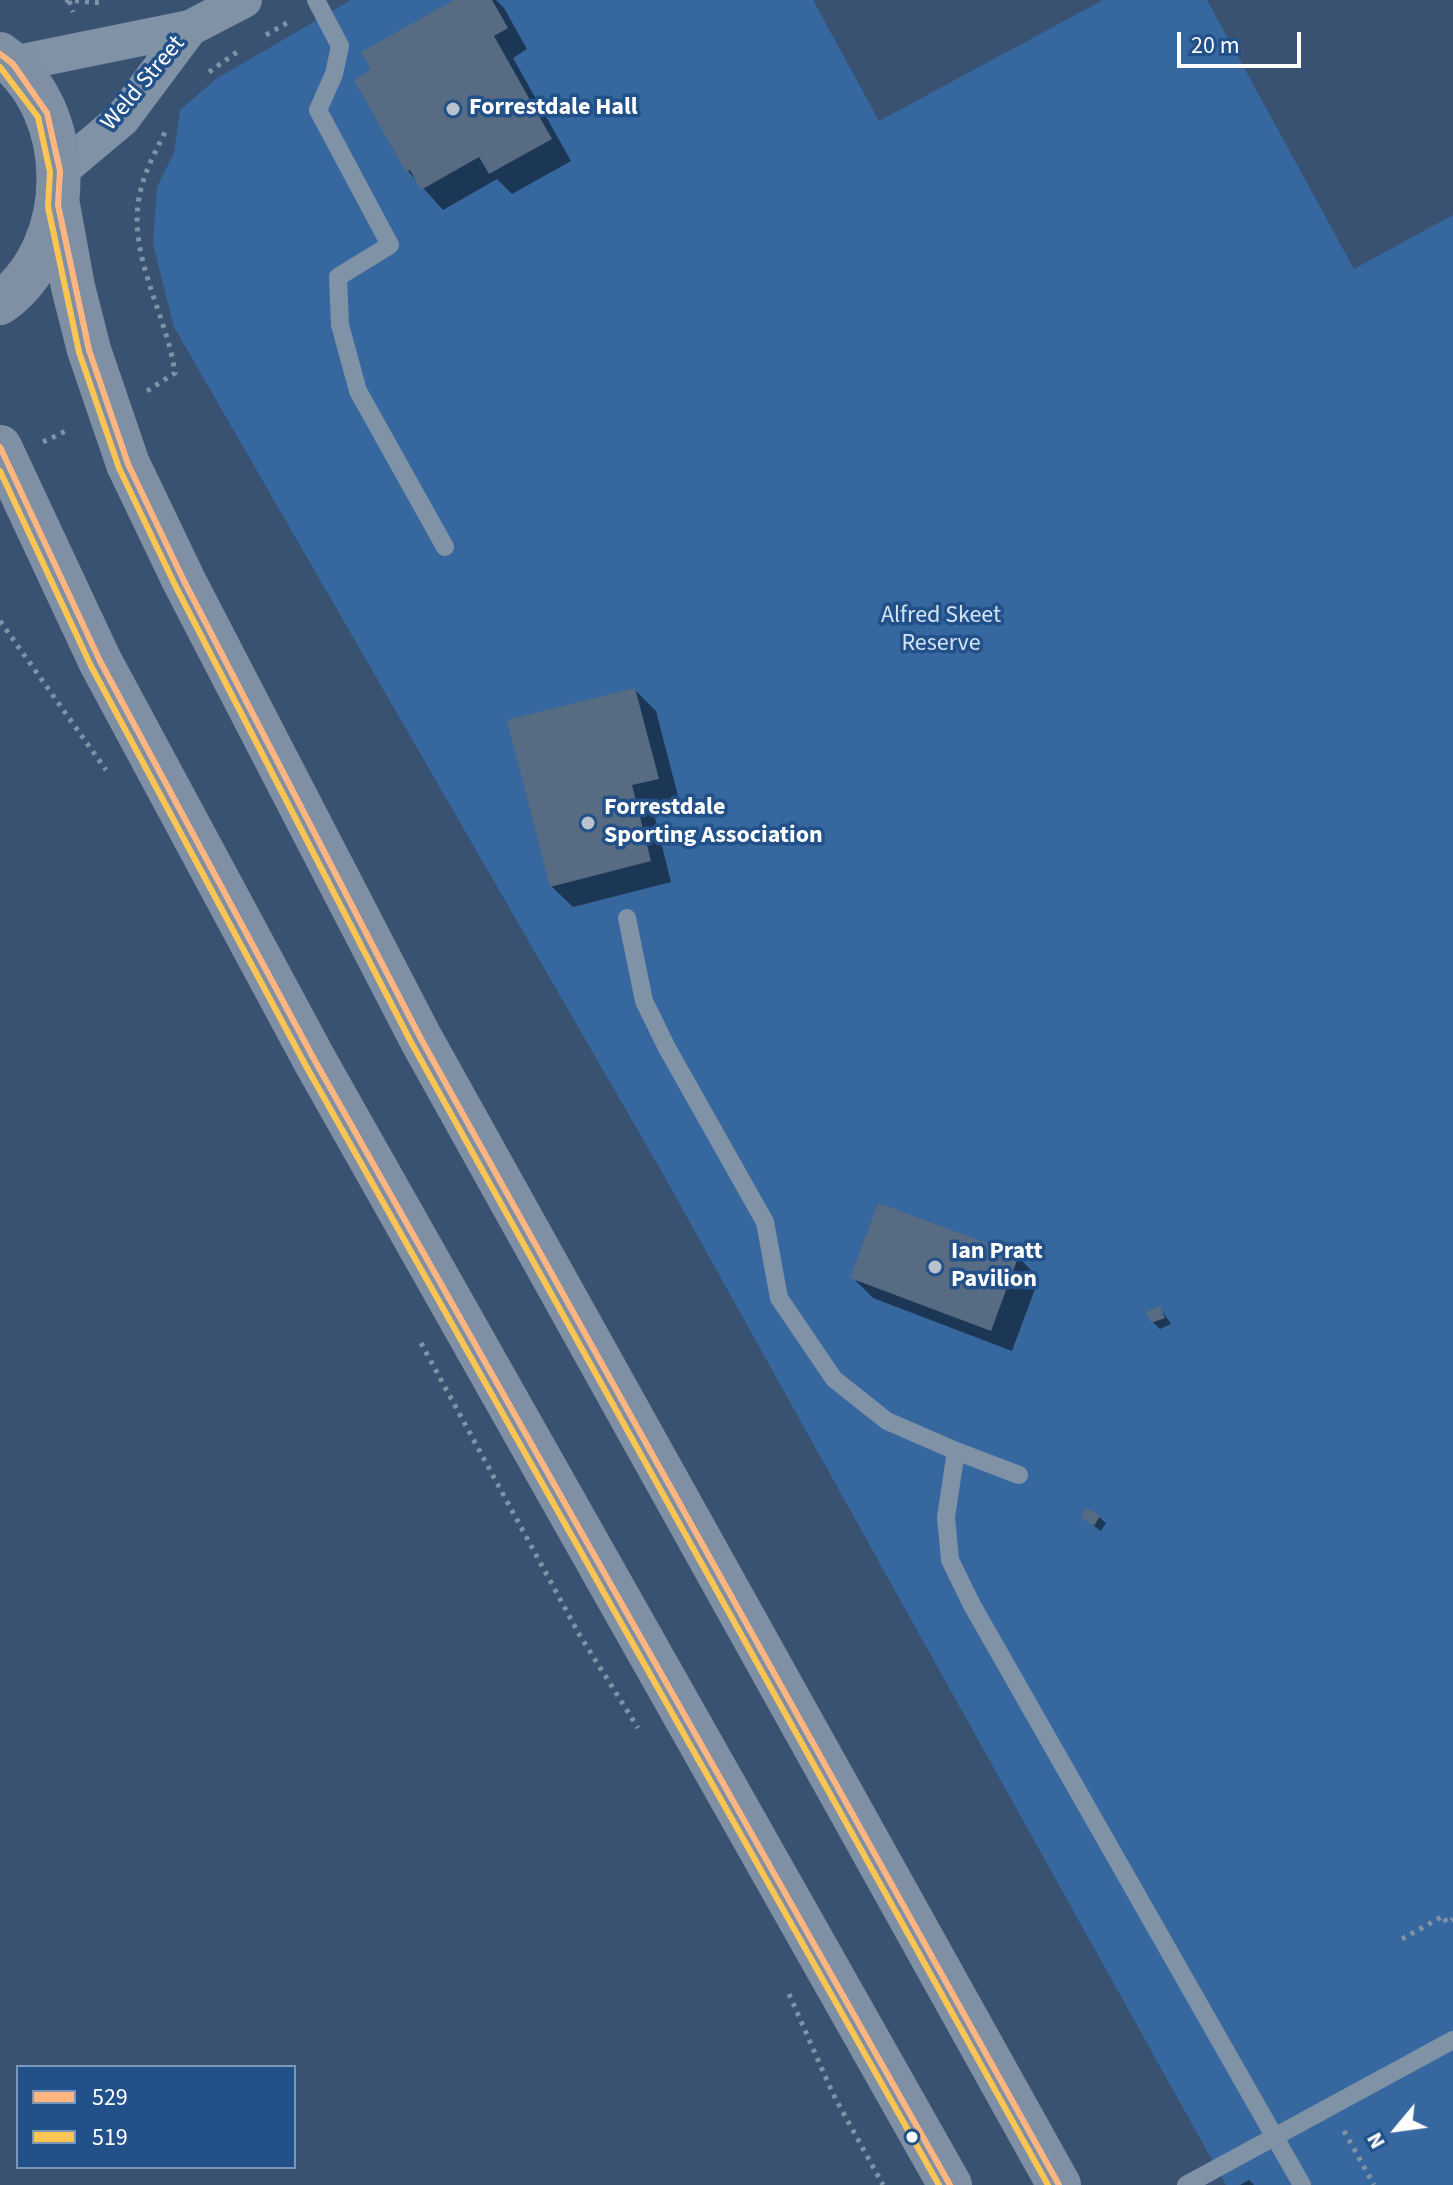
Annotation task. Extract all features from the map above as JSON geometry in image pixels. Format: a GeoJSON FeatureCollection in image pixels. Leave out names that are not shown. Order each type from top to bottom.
{"type":"FeatureCollection","features":[{"type":"Feature","properties":{"kind":"highway"},"geometry":{"type":"LineString","coordinates":[[7,59],[47,113],[73,287],[89,350],[128,464],[184,581],[421,1039],[1059,2185]]}},
{"type":"Feature","properties":{"kind":"highway"},"geometry":{"type":"LineString","coordinates":[[0,303],[40,258],[59,188]]}},
{"type":"Feature","properties":{"kind":"highway"},"geometry":{"type":"LineString","coordinates":[[0,447],[100,661],[315,1061],[950,2185]]}},
{"type":"Feature","properties":{"kind":"street","name":"Weld Street"},"geometry":{"type":"LineString","coordinates":[[7,59],[190,28],[244,0]]}},
{"type":"Feature","properties":{"kind":"street","name":"Weld Street"},"geometry":{"type":"LineString","coordinates":[[59,188],[122,119],[190,28]]}},
{"type":"Feature","properties":{"kind":"lane"},"geometry":{"type":"LineString","coordinates":[[317,3],[340,46],[334,74],[318,110],[390,245],[338,277],[340,325],[358,391],[445,547]]}},
{"type":"Feature","properties":{"kind":"lane"},"geometry":{"type":"LineString","coordinates":[[627,918],[644,1001],[765,1222],[779,1298],[834,1379],[887,1421],[1019,1475]]}},
{"type":"Feature","properties":{"kind":"lane"},"geometry":{"type":"LineString","coordinates":[[956,1451],[946,1517],[950,1560],[972,1605],[1302,2185]]}},
{"type":"Feature","properties":{"kind":"lane"},"geometry":{"type":"LineString","coordinates":[[1186,2185],[1453,2040]]}},
{"type":"Feature","properties":{"kind":"path"},"geometry":{"type":"LineString","coordinates":[[264,36],[317,3]]}},
{"type":"Feature","properties":{"kind":"path"},"geometry":{"type":"LineString","coordinates":[[204,76],[251,44]]}},
{"type":"Feature","properties":{"kind":"path"},"geometry":{"type":"LineString","coordinates":[[168,128],[139,193],[139,234],[152,295],[171,346],[175,373]]}},
{"type":"Feature","properties":{"kind":"path"},"geometry":{"type":"LineString","coordinates":[[1402,1939],[1443,1916],[1447,1923],[1453,1919]]}},
{"type":"Feature","properties":{"kind":"path"},"geometry":{"type":"LineString","coordinates":[[1343,2130],[1374,2185]]}},
{"type":"Feature","properties":{"kind":"green space","name":"Alfred Skeet Reserve"},"geometry":{"type":"Polygon","coordinates":[[[351,0],[813,0],[879,121],[1103,0],[1207,0],[1354,269],[1453,215],[1453,2185],[1226,2185],[663,1174],[174,327],[153,244],[157,187],[174,153],[180,110],[216,79],[351,0]]]}},
{"type":"Feature","properties":{"kind":"building","name":"Forrestdale Hall"},"geometry":{"type":"Polygon","coordinates":[[[454,0],[492,0],[508,28],[494,36],[552,139],[489,174],[479,157],[421,190],[410,170],[406,172],[354,80],[371,70],[361,52],[454,0]]]}},
{"type":"Feature","properties":{"kind":"building","name":"Forrestdale Sporting Association"},"geometry":{"type":"Polygon","coordinates":[[[635,688],[659,779],[632,785],[651,861],[550,887],[507,720],[635,688]]]}},
{"type":"Feature","properties":{"kind":"building","name":"Ian Pratt Pavilion"},"geometry":{"type":"Polygon","coordinates":[[[878,1203],[1019,1255],[991,1331],[850,1278],[878,1203]]]}},
{"type":"Feature","properties":{"kind":"building"},"geometry":{"type":"Polygon","coordinates":[[[1160,1306],[1165,1318],[1151,1323],[1146,1312],[1160,1306]]]}},
{"type":"Feature","properties":{"kind":"building"},"geometry":{"type":"Polygon","coordinates":[[[1086,1508],[1100,1516],[1094,1526],[1081,1518],[1086,1508]]]}},
{"type":"Feature","properties":{"kind":"transit line","name":"529"},"geometry":{"type":"LineString","coordinates":[[0,54],[13,64],[47,113],[60,171],[58,205],[89,350],[128,464],[184,581],[421,1039],[1059,2185]]}},
{"type":"Feature","properties":{"kind":"transit line","name":"519"},"geometry":{"type":"LineString","coordinates":[[0,67],[38,117],[50,172],[48,207],[79,352],[119,468],[175,585],[412,1044],[1048,2185]]}},
{"type":"Feature","properties":{"kind":"transit line","name":"529"},"geometry":{"type":"LineString","coordinates":[[0,447],[100,661],[315,1061],[950,2185]]}},
{"type":"Feature","properties":{"kind":"transit line","name":"519"},"geometry":{"type":"LineString","coordinates":[[0,471],[91,666],[306,1066],[939,2185]]}},
{"type":"Feature","properties":{"kind":"place","name":"Forrestdale Hall"},"geometry":{"type":"Point","coordinates":[453,109]}},
{"type":"Feature","properties":{"kind":"place","name":"Forrestdale Sporting Association"},"geometry":{"type":"Point","coordinates":[588,823]}},
{"type":"Feature","properties":{"kind":"place","name":"Ian Pratt Pavilion"},"geometry":{"type":"Point","coordinates":[935,1267]}}]}
